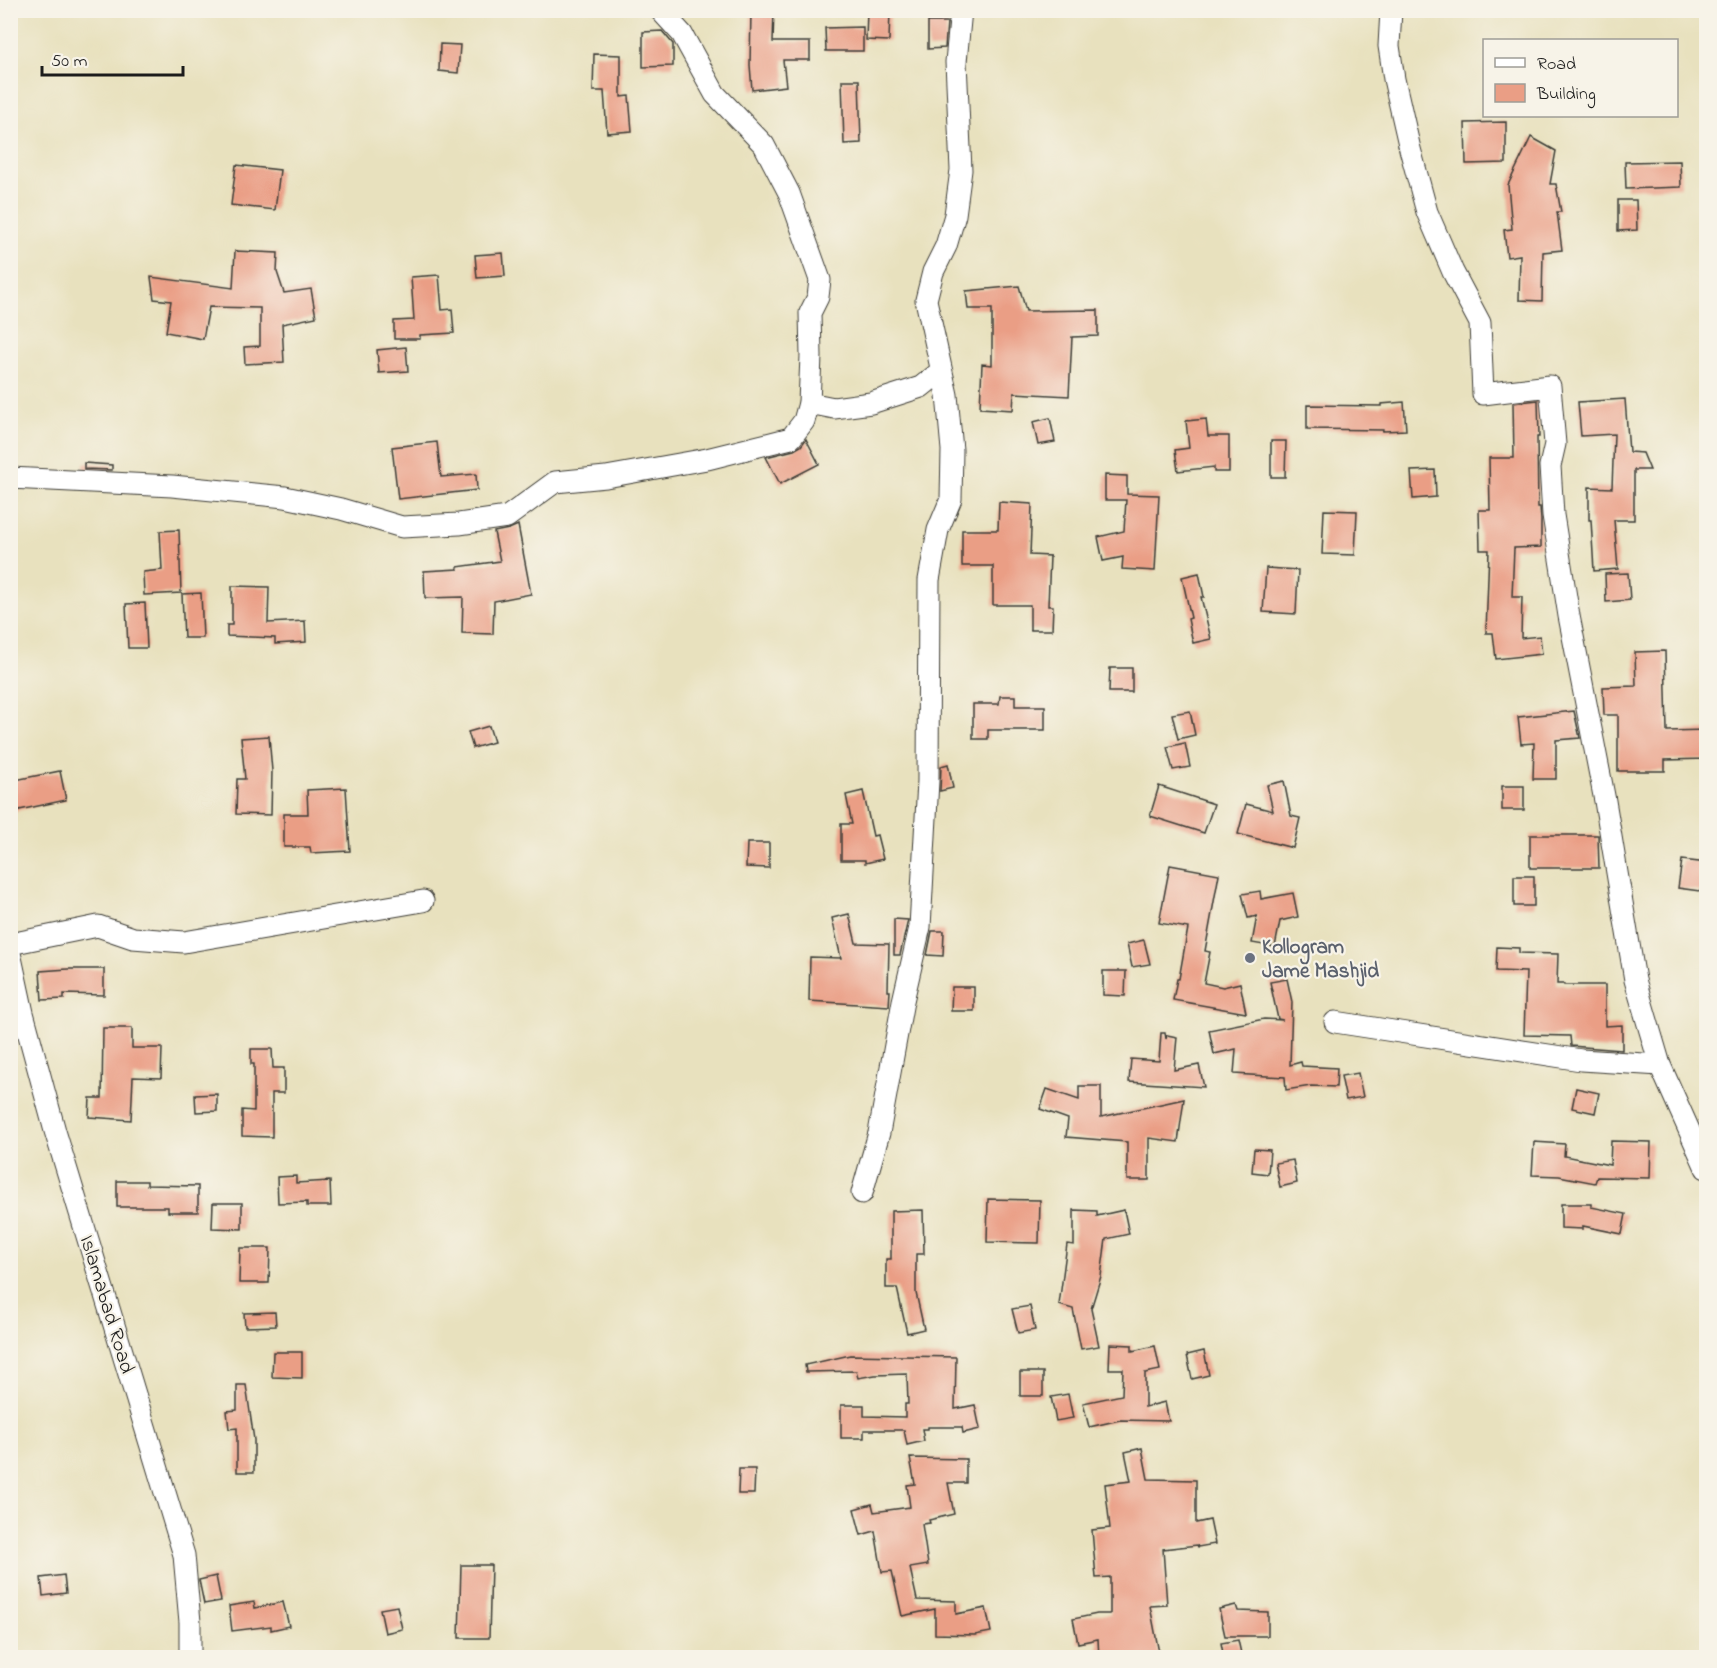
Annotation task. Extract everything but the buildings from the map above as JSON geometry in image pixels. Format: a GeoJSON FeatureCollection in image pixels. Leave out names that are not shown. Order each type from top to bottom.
{"type":"FeatureCollection","features":[{"type":"Feature","properties":{"kind":"street"},"geometry":{"type":"LineString","coordinates":[[10,478],[172,486],[285,497],[341,509],[402,527],[459,524],[507,517],[555,483],[606,477],[707,459],[791,438],[804,421],[809,403],[810,313],[818,297],[820,280],[789,193],[764,145],[716,94],[682,34],[660,10]]}},
{"type":"Feature","properties":{"kind":"street"},"geometry":{"type":"LineString","coordinates":[[862,1193],[879,1133],[903,1001],[920,927],[928,781],[929,580],[938,530],[951,499],[952,450],[947,395],[926,300],[933,272],[946,246],[955,214],[961,170],[956,62],[961,10]]}},
{"type":"Feature","properties":{"kind":"street"},"geometry":{"type":"LineString","coordinates":[[1391,10],[1389,46],[1410,149],[1426,213],[1480,323],[1484,394],[1550,386],[1555,444],[1550,465],[1553,515],[1635,980],[1660,1065],[1707,1168]]}},
{"type":"Feature","properties":{"kind":"street"},"geometry":{"type":"LineString","coordinates":[[809,403],[834,408],[872,404],[921,387],[940,371]]}},
{"type":"Feature","properties":{"kind":"street"},"geometry":{"type":"LineString","coordinates":[[10,944],[98,926],[133,938],[184,942],[423,901]]}},
{"type":"Feature","properties":{"kind":"street","name":"Islamabad Road"},"geometry":{"type":"LineString","coordinates":[[10,953],[23,1013],[55,1131],[184,1555],[190,1622],[190,1658]]}},
{"type":"Feature","properties":{"kind":"street"},"geometry":{"type":"LineString","coordinates":[[1335,1022],[1581,1060],[1660,1065]]}},
{"type":"Feature","properties":{"kind":"place","name":"Kollogram Jame Mashjid"},"geometry":{"type":"Point","coordinates":[1250,958]}}]}
